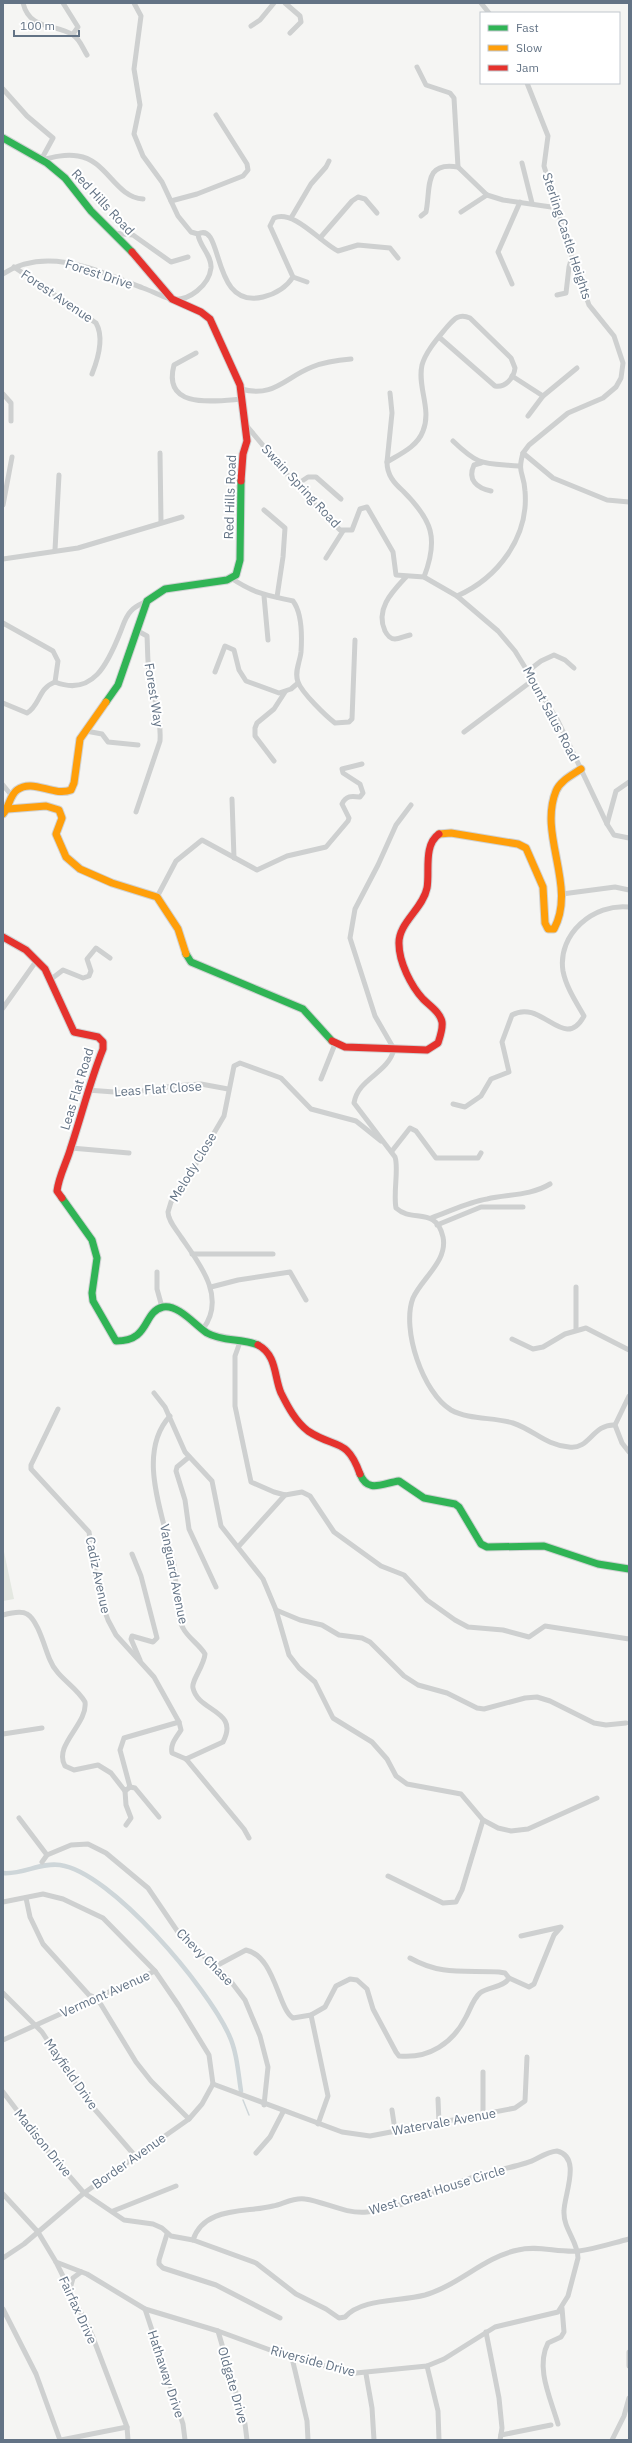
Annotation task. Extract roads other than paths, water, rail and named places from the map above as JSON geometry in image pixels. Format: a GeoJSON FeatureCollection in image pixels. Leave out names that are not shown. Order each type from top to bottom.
{"type":"FeatureCollection","features":[{"type":"Feature","properties":{"kind":"street"},"geometry":{"type":"LineString","coordinates":[[23,3],[31,17],[40,24],[73,34],[87,55]]}},
{"type":"Feature","properties":{"kind":"street"},"geometry":{"type":"LineString","coordinates":[[63,3],[78,27],[73,34]]}},
{"type":"Feature","properties":{"kind":"street"},"geometry":{"type":"LineString","coordinates":[[134,3],[141,16],[134,69],[140,105],[134,134],[143,156],[162,182],[185,225],[191,232],[198,234],[206,233],[213,240],[224,278],[242,297],[250,299],[266,297],[288,285],[293,277]]}},
{"type":"Feature","properties":{"kind":"street"},"geometry":{"type":"LineString","coordinates":[[251,26],[260,20],[274,3]]}},
{"type":"Feature","properties":{"kind":"street"},"geometry":{"type":"LineString","coordinates":[[285,3],[300,16],[301,22],[290,33]]}},
{"type":"Feature","properties":{"kind":"street"},"geometry":{"type":"LineString","coordinates":[[481,3],[487,12]]}},
{"type":"Feature","properties":{"kind":"street"},"geometry":{"type":"LineString","coordinates":[[417,67],[426,85],[450,93],[454,98],[458,167],[487,195],[558,208]]}},
{"type":"Feature","properties":{"kind":"street","name":"Sterling Castle Heights"},"geometry":{"type":"LineString","coordinates":[[523,453],[529,445],[568,413],[603,398],[616,387],[621,378],[623,364],[619,347],[614,336],[590,305],[572,257],[544,166],[548,136],[527,84]]}},
{"type":"Feature","properties":{"kind":"street"},"geometry":{"type":"LineString","coordinates":[[3,89],[27,116],[53,138],[41,160]]}},
{"type":"Feature","properties":{"kind":"street"},"geometry":{"type":"LineString","coordinates":[[172,201],[197,194],[243,176],[248,170],[247,164],[216,115]]}},
{"type":"Feature","properties":{"kind":"street","name":"Red Hills Road"},"geometry":{"type":"LineString","coordinates":[[3,138],[41,160],[65,178],[91,211],[139,259],[172,299],[201,312],[210,319],[241,389],[246,426],[247,441],[243,454],[241,476],[240,560],[239,569],[231,578]]}},
{"type":"Feature","properties":{"kind":"street"},"geometry":{"type":"LineString","coordinates":[[41,160],[60,155],[79,156],[93,162],[126,194],[132,198],[143,199]]}},
{"type":"Feature","properties":{"kind":"street"},"geometry":{"type":"LineString","coordinates":[[291,218],[311,184],[326,167],[329,161]]}},
{"type":"Feature","properties":{"kind":"street"},"geometry":{"type":"LineString","coordinates":[[522,163],[532,203]]}},
{"type":"Feature","properties":{"kind":"street"},"geometry":{"type":"LineString","coordinates":[[421,216],[426,212],[429,180],[433,171],[441,167],[458,167]]}},
{"type":"Feature","properties":{"kind":"street"},"geometry":{"type":"LineString","coordinates":[[461,212],[487,195]]}},
{"type":"Feature","properties":{"kind":"street"},"geometry":{"type":"LineString","coordinates":[[320,238],[352,201],[358,197],[365,199],[377,213]]}},
{"type":"Feature","properties":{"kind":"street"},"geometry":{"type":"LineString","coordinates":[[512,284],[498,252],[520,202]]}},
{"type":"Feature","properties":{"kind":"street"},"geometry":{"type":"LineString","coordinates":[[307,282],[293,277],[270,226],[274,218],[279,216],[291,218],[338,251],[358,246],[390,248],[398,258]]}},
{"type":"Feature","properties":{"kind":"street"},"geometry":{"type":"LineString","coordinates":[[113,233],[132,235],[171,262],[188,257]]}},
{"type":"Feature","properties":{"kind":"street"},"geometry":{"type":"LineString","coordinates":[[172,299],[196,293],[210,271],[209,260],[198,234]]}},
{"type":"Feature","properties":{"kind":"street"},"geometry":{"type":"LineString","coordinates":[[557,295],[566,293],[569,267],[572,257]]}},
{"type":"Feature","properties":{"kind":"street","name":"Forest Drive"},"geometry":{"type":"LineString","coordinates":[[3,274],[14,267],[42,262],[62,261],[87,267],[172,299]]}},
{"type":"Feature","properties":{"kind":"street","name":"Forest Avenue"},"geometry":{"type":"LineString","coordinates":[[14,267],[96,323],[100,332],[98,360],[92,374]]}},
{"type":"Feature","properties":{"kind":"street"},"geometry":{"type":"LineString","coordinates":[[386,462],[414,445],[424,430],[426,410],[421,371],[425,357],[439,337],[455,318],[461,316],[470,318],[514,361],[515,368],[512,376],[504,385],[495,386],[439,337]]}},
{"type":"Feature","properties":{"kind":"street"},"geometry":{"type":"LineString","coordinates":[[196,353],[174,365],[172,373],[175,387],[183,397],[196,401],[242,399]]}},
{"type":"Feature","properties":{"kind":"street"},"geometry":{"type":"LineString","coordinates":[[241,389],[255,393],[273,390],[312,367],[335,360],[351,359]]}},
{"type":"Feature","properties":{"kind":"street"},"geometry":{"type":"LineString","coordinates":[[528,416],[543,396],[577,368]]}},
{"type":"Feature","properties":{"kind":"street"},"geometry":{"type":"LineString","coordinates":[[512,376],[543,396]]}},
{"type":"Feature","properties":{"kind":"street"},"geometry":{"type":"LineString","coordinates":[[390,393],[392,413],[386,462],[390,476],[394,483],[422,512],[431,528],[432,551],[424,577]]}},
{"type":"Feature","properties":{"kind":"street"},"geometry":{"type":"LineString","coordinates":[[3,394],[11,403],[11,422]]}},
{"type":"Feature","properties":{"kind":"street","name":"Swain Spring Road"},"geometry":{"type":"LineString","coordinates":[[246,426],[296,485],[343,531],[354,529],[360,509],[366,507],[393,552],[394,573],[406,577]]}},
{"type":"Feature","properties":{"kind":"street"},"geometry":{"type":"LineString","coordinates":[[454,441],[473,460],[481,463],[519,466]]}},
{"type":"Feature","properties":{"kind":"street"},"geometry":{"type":"LineString","coordinates":[[160,453],[161,522]]}},
{"type":"Feature","properties":{"kind":"street"},"geometry":{"type":"LineString","coordinates":[[410,635],[396,639],[392,638],[384,630],[383,621],[384,605],[393,591],[406,577],[424,577],[457,596],[494,571],[511,552],[523,522],[526,490],[519,466],[523,453],[553,478],[607,500],[629,502]]}},
{"type":"Feature","properties":{"kind":"street"},"geometry":{"type":"LineString","coordinates":[[3,505],[12,457]]}},
{"type":"Feature","properties":{"kind":"street"},"geometry":{"type":"LineString","coordinates":[[481,463],[474,465],[472,480],[480,488],[491,491]]}},
{"type":"Feature","properties":{"kind":"street"},"geometry":{"type":"LineString","coordinates":[[55,550],[59,475]]}},
{"type":"Feature","properties":{"kind":"street"},"geometry":{"type":"LineString","coordinates":[[296,485],[308,477],[316,477],[341,499]]}},
{"type":"Feature","properties":{"kind":"street"},"geometry":{"type":"LineString","coordinates":[[264,510],[285,528],[278,598]]}},
{"type":"Feature","properties":{"kind":"street"},"geometry":{"type":"LineString","coordinates":[[3,559],[55,550],[84,547],[161,522],[182,517]]}},
{"type":"Feature","properties":{"kind":"street"},"geometry":{"type":"LineString","coordinates":[[326,558],[343,531]]}},
{"type":"Feature","properties":{"kind":"street"},"geometry":{"type":"LineString","coordinates":[[3,703],[27,713],[34,708],[45,687],[55,682],[71,686],[82,684],[97,675],[109,658],[130,611],[165,589],[231,578],[249,590],[264,596],[293,601],[298,610],[301,630],[301,652],[297,675],[298,683],[324,715],[335,723],[349,722],[352,719],[355,640]]}},
{"type":"Feature","properties":{"kind":"street"},"geometry":{"type":"LineString","coordinates":[[264,596],[268,640]]}},
{"type":"Feature","properties":{"kind":"street","name":"Mount Salus Road"},"geometry":{"type":"LineString","coordinates":[[457,596],[498,631],[515,651],[558,721],[607,824],[614,835],[629,838]]}},
{"type":"Feature","properties":{"kind":"street"},"geometry":{"type":"LineString","coordinates":[[147,601],[118,685],[80,739],[71,790],[57,793],[40,788],[22,787],[12,796],[6,811],[46,806],[59,810],[62,818],[56,834],[64,855],[71,863],[117,885],[157,897],[178,929],[188,958],[191,962],[305,1010],[326,1037],[335,1044],[345,1047],[428,1050],[438,1043],[442,1031],[440,1015],[421,997],[409,976],[399,952],[402,928],[416,915],[425,898],[430,846],[438,834],[451,833],[518,844],[526,848],[543,888],[545,923],[548,929],[554,929],[557,925],[562,894],[553,837],[553,803],[556,791],[562,782],[581,769]]}},
{"type":"Feature","properties":{"kind":"street"},"geometry":{"type":"LineString","coordinates":[[3,623],[53,651],[58,661],[55,682]]}},
{"type":"Feature","properties":{"kind":"street","name":"Forest Way"},"geometry":{"type":"LineString","coordinates":[[136,630],[147,636],[150,677],[159,711],[160,733],[160,741],[136,812]]}},
{"type":"Feature","properties":{"kind":"street"},"geometry":{"type":"LineString","coordinates":[[215,672],[223,650],[226,646],[234,650],[239,670],[246,681],[273,692],[285,692]]}},
{"type":"Feature","properties":{"kind":"street"},"geometry":{"type":"LineString","coordinates":[[528,671],[554,655],[565,660],[574,668]]}},
{"type":"Feature","properties":{"kind":"street"},"geometry":{"type":"LineString","coordinates":[[464,732],[533,680]]}},
{"type":"Feature","properties":{"kind":"street"},"geometry":{"type":"LineString","coordinates":[[274,761],[255,736],[255,728],[257,723],[274,709],[285,692],[298,683]]}},
{"type":"Feature","properties":{"kind":"street"},"geometry":{"type":"LineString","coordinates":[[86,731],[102,734],[108,742],[138,745]]}},
{"type":"Feature","properties":{"kind":"street"},"geometry":{"type":"LineString","coordinates":[[157,897],[176,861],[197,842],[205,840],[257,870],[287,856],[326,847],[348,821],[349,818],[342,804],[344,800],[350,796],[360,796],[363,793],[360,784],[343,773],[342,769],[362,764]]}},
{"type":"Feature","properties":{"kind":"street"},"geometry":{"type":"LineString","coordinates":[[607,824],[616,791],[629,782]]}},
{"type":"Feature","properties":{"kind":"street"},"geometry":{"type":"LineString","coordinates":[[3,785],[12,796]]}},
{"type":"Feature","properties":{"kind":"street"},"geometry":{"type":"LineString","coordinates":[[232,799],[234,858]]}},
{"type":"Feature","properties":{"kind":"street"},"geometry":{"type":"LineString","coordinates":[[411,805],[396,825],[378,865],[355,909],[350,938],[375,1016],[394,1049],[392,1056],[380,1072],[362,1084],[354,1103],[392,1151],[397,1162],[394,1181],[396,1208],[408,1215],[426,1216],[431,1218],[443,1236],[443,1246],[438,1262],[414,1298],[409,1317],[410,1333],[432,1391],[441,1402],[461,1414],[514,1423],[540,1439],[568,1447],[580,1446],[600,1427],[615,1425]]}},
{"type":"Feature","properties":{"kind":"street"},"geometry":{"type":"LineString","coordinates":[[562,894],[609,888],[629,890]]}},
{"type":"Feature","properties":{"kind":"street"},"geometry":{"type":"LineString","coordinates":[[453,1104],[465,1107],[476,1102],[491,1079],[509,1072],[502,1042],[512,1015],[521,1010],[532,1010],[560,1028],[571,1029],[579,1025],[584,1016],[565,979],[563,969],[566,947],[572,931],[585,919],[603,910],[629,907]]}},
{"type":"Feature","properties":{"kind":"street","name":"Leas Flat Road"},"geometry":{"type":"LineString","coordinates":[[3,937],[26,950],[45,969],[74,1032],[98,1037],[103,1042],[99,1061],[87,1090],[71,1148],[58,1181],[57,1191],[60,1198],[87,1231],[92,1240],[97,1258],[92,1293],[93,1301],[106,1327],[116,1341],[131,1341],[137,1337],[154,1312],[162,1307]]}},
{"type":"Feature","properties":{"kind":"street"},"geometry":{"type":"LineString","coordinates":[[50,980],[63,970],[83,978],[89,976],[91,971],[87,959],[96,948],[110,958]]}},
{"type":"Feature","properties":{"kind":"street"},"geometry":{"type":"LineString","coordinates":[[3,1008],[37,960]]}},
{"type":"Feature","properties":{"kind":"street"},"geometry":{"type":"LineString","coordinates":[[321,1079],[335,1044]]}},
{"type":"Feature","properties":{"kind":"street","name":"Melody Close"},"geometry":{"type":"LineString","coordinates":[[204,1329],[213,1308],[211,1287],[174,1227],[168,1212],[171,1202],[190,1174],[224,1116],[228,1089],[234,1066],[240,1062],[281,1078],[311,1109],[356,1121],[385,1144]]}},
{"type":"Feature","properties":{"kind":"street","name":"Leas Flat Close"},"geometry":{"type":"LineString","coordinates":[[87,1090],[109,1093],[128,1093],[173,1086],[201,1084],[228,1089]]}},
{"type":"Feature","properties":{"kind":"street"},"geometry":{"type":"LineString","coordinates":[[392,1151],[410,1128],[414,1129],[436,1158],[478,1158],[481,1153]]}},
{"type":"Feature","properties":{"kind":"street"},"geometry":{"type":"LineString","coordinates":[[71,1148],[129,1153]]}},
{"type":"Feature","properties":{"kind":"street"},"geometry":{"type":"LineString","coordinates":[[431,1218],[486,1199],[540,1190],[550,1184]]}},
{"type":"Feature","properties":{"kind":"street"},"geometry":{"type":"LineString","coordinates":[[437,1225],[481,1206],[523,1207]]}},
{"type":"Feature","properties":{"kind":"street"},"geometry":{"type":"LineString","coordinates":[[192,1254],[273,1254]]}},
{"type":"Feature","properties":{"kind":"street"},"geometry":{"type":"LineString","coordinates":[[157,1272],[157,1289],[162,1307],[174,1308],[212,1336],[255,1344],[264,1348],[277,1370],[281,1395],[290,1410],[308,1431],[333,1440],[348,1450],[357,1461],[362,1480],[365,1484],[377,1487],[399,1481],[424,1498],[455,1504],[465,1514],[481,1544],[487,1546],[540,1545],[553,1548],[596,1565],[629,1569]]}},
{"type":"Feature","properties":{"kind":"street"},"geometry":{"type":"LineString","coordinates":[[211,1287],[232,1281],[290,1272],[306,1300]]}},
{"type":"Feature","properties":{"kind":"street"},"geometry":{"type":"LineString","coordinates":[[576,1287],[576,1330]]}},
{"type":"Feature","properties":{"kind":"street"},"geometry":{"type":"LineString","coordinates":[[512,1339],[533,1349],[543,1347],[565,1334],[586,1328],[629,1350]]}},
{"type":"Feature","properties":{"kind":"street"},"geometry":{"type":"LineString","coordinates":[[240,1342],[236,1356],[235,1406],[251,1482],[274,1492],[285,1494],[302,1492],[310,1496],[334,1532],[381,1566],[404,1575],[427,1600],[468,1627],[503,1630],[530,1637],[545,1626],[629,1639]]}},
{"type":"Feature","properties":{"kind":"street"},"geometry":{"type":"LineString","coordinates":[[154,1393],[170,1416],[178,1441],[189,1457],[208,1474],[212,1481],[221,1526],[263,1579],[276,1610],[290,1655],[299,1668],[315,1682],[333,1718],[372,1742],[387,1759],[396,1776],[407,1784],[461,1794],[483,1820],[505,1830],[524,1830],[597,1798]]}},
{"type":"Feature","properties":{"kind":"street"},"geometry":{"type":"LineString","coordinates":[[615,1425],[628,1403],[629,1396]]}},
{"type":"Feature","properties":{"kind":"street","name":"Cadiz Avenue"},"geometry":{"type":"LineString","coordinates":[[58,1409],[31,1465],[31,1469],[89,1532],[99,1595],[105,1615],[116,1635],[154,1677],[179,1722]]}},
{"type":"Feature","properties":{"kind":"street","name":"Vanguard Avenue"},"geometry":{"type":"LineString","coordinates":[[170,1416],[155,1440],[155,1486],[175,1571],[180,1620],[184,1629],[205,1654],[202,1669],[192,1685],[193,1690],[202,1702],[225,1720],[227,1731],[222,1742],[186,1759]]}},
{"type":"Feature","properties":{"kind":"street"},"geometry":{"type":"LineString","coordinates":[[615,1425],[622,1443],[629,1452]]}},
{"type":"Feature","properties":{"kind":"street"},"geometry":{"type":"LineString","coordinates":[[189,1457],[176,1467],[176,1471],[185,1500],[189,1528],[216,1587]]}},
{"type":"Feature","properties":{"kind":"street"},"geometry":{"type":"LineString","coordinates":[[238,1547],[285,1494]]}},
{"type":"Feature","properties":{"kind":"street"},"geometry":{"type":"LineString","coordinates":[[132,1554],[141,1576],[157,1638],[153,1642],[132,1636],[132,1643],[142,1664]]}},
{"type":"Feature","properties":{"kind":"street"},"geometry":{"type":"LineString","coordinates":[[276,1610],[300,1620],[322,1626],[339,1635],[362,1638],[370,1642],[404,1676],[418,1685],[447,1693],[476,1708],[484,1709],[519,1699],[537,1697],[550,1701],[594,1723],[606,1725],[626,1723]]}},
{"type":"Feature","properties":{"kind":"street"},"geometry":{"type":"LineString","coordinates":[[3,1615],[22,1612],[29,1614],[37,1627],[50,1661],[57,1672],[85,1702],[83,1714],[63,1754],[65,1766],[74,1770],[98,1765],[105,1767],[125,1791],[126,1805],[131,1818],[126,1825]]}},
{"type":"Feature","properties":{"kind":"street"},"geometry":{"type":"LineString","coordinates":[[159,1817],[135,1788],[130,1786],[120,1750],[122,1741],[129,1737],[179,1722],[181,1730],[171,1744],[172,1753],[186,1759],[244,1829],[249,1838]]}},
{"type":"Feature","properties":{"kind":"street"},"geometry":{"type":"LineString","coordinates":[[3,1734],[42,1728]]}},
{"type":"Feature","properties":{"kind":"street"},"geometry":{"type":"LineString","coordinates":[[125,1791],[130,1786]]}},
{"type":"Feature","properties":{"kind":"street"},"geometry":{"type":"LineString","coordinates":[[19,1818],[47,1855],[42,1862]]}},
{"type":"Feature","properties":{"kind":"street"},"geometry":{"type":"LineString","coordinates":[[388,1876],[443,1903],[456,1902],[462,1890],[483,1820]]}},
{"type":"Feature","properties":{"kind":"street","name":"Chevy Chase"},"geometry":{"type":"LineString","coordinates":[[47,1855],[79,1843],[97,1847],[106,1852],[148,1888],[180,1935],[229,1979],[245,2000],[260,2036],[268,2067],[264,2105]]}},
{"type":"Feature","properties":{"kind":"street"},"geometry":{"type":"LineString","coordinates":[[3,1902],[43,1894],[53,1896],[100,1916],[154,1971]]}},
{"type":"Feature","properties":{"kind":"street"},"geometry":{"type":"LineString","coordinates":[[26,1898],[30,1916],[43,1944],[89,1995],[97,1998],[136,2062],[151,2081],[189,2119]]}},
{"type":"Feature","properties":{"kind":"street"},"geometry":{"type":"LineString","coordinates":[[410,1958],[436,1970],[454,1972],[505,1973],[509,1978],[530,1987],[534,1984],[554,1935],[561,1927],[521,1936]]}},
{"type":"Feature","properties":{"kind":"street"},"geometry":{"type":"LineString","coordinates":[[216,1966],[239,1952],[249,1950],[272,1975],[288,2015],[292,2018],[311,2015],[325,2007],[336,1986],[350,1979],[357,1980],[363,1983],[367,1989],[373,2009],[399,2056],[413,2056],[429,2053],[448,2042],[460,2030],[480,1993],[506,1982],[509,1978]]}},
{"type":"Feature","properties":{"kind":"street","name":"Vermont Avenue"},"geometry":{"type":"LineString","coordinates":[[3,2040],[154,1971],[209,2055],[214,2084]]}},
{"type":"Feature","properties":{"kind":"street","name":"Mayfield Drive"},"geometry":{"type":"LineString","coordinates":[[3,1993],[34,2026],[42,2032],[85,2098],[136,2157]]}},
{"type":"Feature","properties":{"kind":"street"},"geometry":{"type":"LineString","coordinates":[[311,2015],[328,2096],[318,2124]]}},
{"type":"Feature","properties":{"kind":"street","name":"Watervale Avenue"},"geometry":{"type":"LineString","coordinates":[[214,2084],[264,2105],[318,2124],[342,2132],[370,2136],[395,2130],[483,2116],[515,2108],[525,2101],[527,2057]]}},
{"type":"Feature","properties":{"kind":"street"},"geometry":{"type":"LineString","coordinates":[[483,2072],[483,2116]]}},
{"type":"Feature","properties":{"kind":"street","name":"Border Avenue"},"geometry":{"type":"LineString","coordinates":[[3,2258],[38,2232],[84,2193],[189,2119],[202,2104],[214,2084]]}},
{"type":"Feature","properties":{"kind":"street","name":"Madison Drive"},"geometry":{"type":"LineString","coordinates":[[3,2092],[51,2155],[84,2193],[113,2211],[124,2220],[153,2224],[162,2228],[167,2234],[194,2240],[261,2266],[296,2294],[340,2319],[362,2305],[402,2301],[434,2292],[463,2278],[510,2251],[525,2248],[578,2251]]}},
{"type":"Feature","properties":{"kind":"street"},"geometry":{"type":"LineString","coordinates":[[438,2099],[439,2123]]}},
{"type":"Feature","properties":{"kind":"street"},"geometry":{"type":"LineString","coordinates":[[392,2110],[395,2130]]}},
{"type":"Feature","properties":{"kind":"street"},"geometry":{"type":"LineString","coordinates":[[256,2153],[270,2137],[283,2112]]}},
{"type":"Feature","properties":{"kind":"street","name":"West Great House Circle"},"geometry":{"type":"LineString","coordinates":[[194,2240],[196,2232],[208,2221],[228,2212],[272,2206],[299,2198],[342,2210],[374,2211],[477,2176],[528,2163],[543,2155],[557,2151],[564,2154],[570,2164],[564,2216],[566,2228],[578,2251]]}},
{"type":"Feature","properties":{"kind":"street"},"geometry":{"type":"LineString","coordinates":[[113,2211],[176,2186]]}},
{"type":"Feature","properties":{"kind":"street","name":"Fairfax Drive"},"geometry":{"type":"LineString","coordinates":[[3,2194],[38,2232],[56,2262],[92,2335],[127,2427],[128,2440]]}},
{"type":"Feature","properties":{"kind":"street"},"geometry":{"type":"LineString","coordinates":[[167,2234],[159,2260],[159,2266],[216,2285],[280,2318]]}},
{"type":"Feature","properties":{"kind":"street"},"geometry":{"type":"LineString","coordinates":[[558,2424],[544,2376],[543,2362],[548,2343],[561,2337],[564,2332],[562,2308],[576,2271],[578,2251],[629,2239]]}},
{"type":"Feature","properties":{"kind":"street","name":"Riverside Drive"},"geometry":{"type":"LineString","coordinates":[[56,2262],[82,2272],[145,2309],[218,2331],[292,2358],[347,2372],[366,2374],[427,2366],[444,2359],[486,2332],[502,2325],[552,2314],[562,2308]]}},
{"type":"Feature","properties":{"kind":"street"},"geometry":{"type":"LineString","coordinates":[[70,2292],[70,2285],[73,2278],[82,2272]]}},
{"type":"Feature","properties":{"kind":"street"},"geometry":{"type":"LineString","coordinates":[[3,2309],[36,2374],[60,2440],[127,2427]]}},
{"type":"Feature","properties":{"kind":"street","name":"Hathaway Drive"},"geometry":{"type":"LineString","coordinates":[[145,2309],[183,2424],[185,2440]]}},
{"type":"Feature","properties":{"kind":"street","name":"Oldgate Drive"},"geometry":{"type":"LineString","coordinates":[[218,2331],[245,2424],[247,2440]]}},
{"type":"Feature","properties":{"kind":"street"},"geometry":{"type":"LineString","coordinates":[[486,2332],[499,2398],[500,2437],[551,2425]]}},
{"type":"Feature","properties":{"kind":"street"},"geometry":{"type":"LineString","coordinates":[[629,2352],[629,2366]]}},
{"type":"Feature","properties":{"kind":"street"},"geometry":{"type":"LineString","coordinates":[[292,2358],[307,2421],[308,2440]]}},
{"type":"Feature","properties":{"kind":"street"},"geometry":{"type":"LineString","coordinates":[[427,2366],[438,2412],[440,2440]]}},
{"type":"Feature","properties":{"kind":"street"},"geometry":{"type":"LineString","coordinates":[[366,2374],[372,2408],[374,2440]]}},
{"type":"Feature","properties":{"kind":"street"},"geometry":{"type":"LineString","coordinates":[[612,2440],[624,2416],[629,2398]]}},
{"type":"Feature","properties":{"kind":"waterway"},"geometry":{"type":"LineString","coordinates":[[3,1873],[17,1872],[46,1865],[60,1865],[81,1872],[105,1888],[130,1909],[180,1962],[218,2014],[234,2048],[241,2091]]}},
{"type":"Feature","properties":{"kind":"waterway"},"geometry":{"type":"LineString","coordinates":[[243,2100],[249,2115]]}}]}
